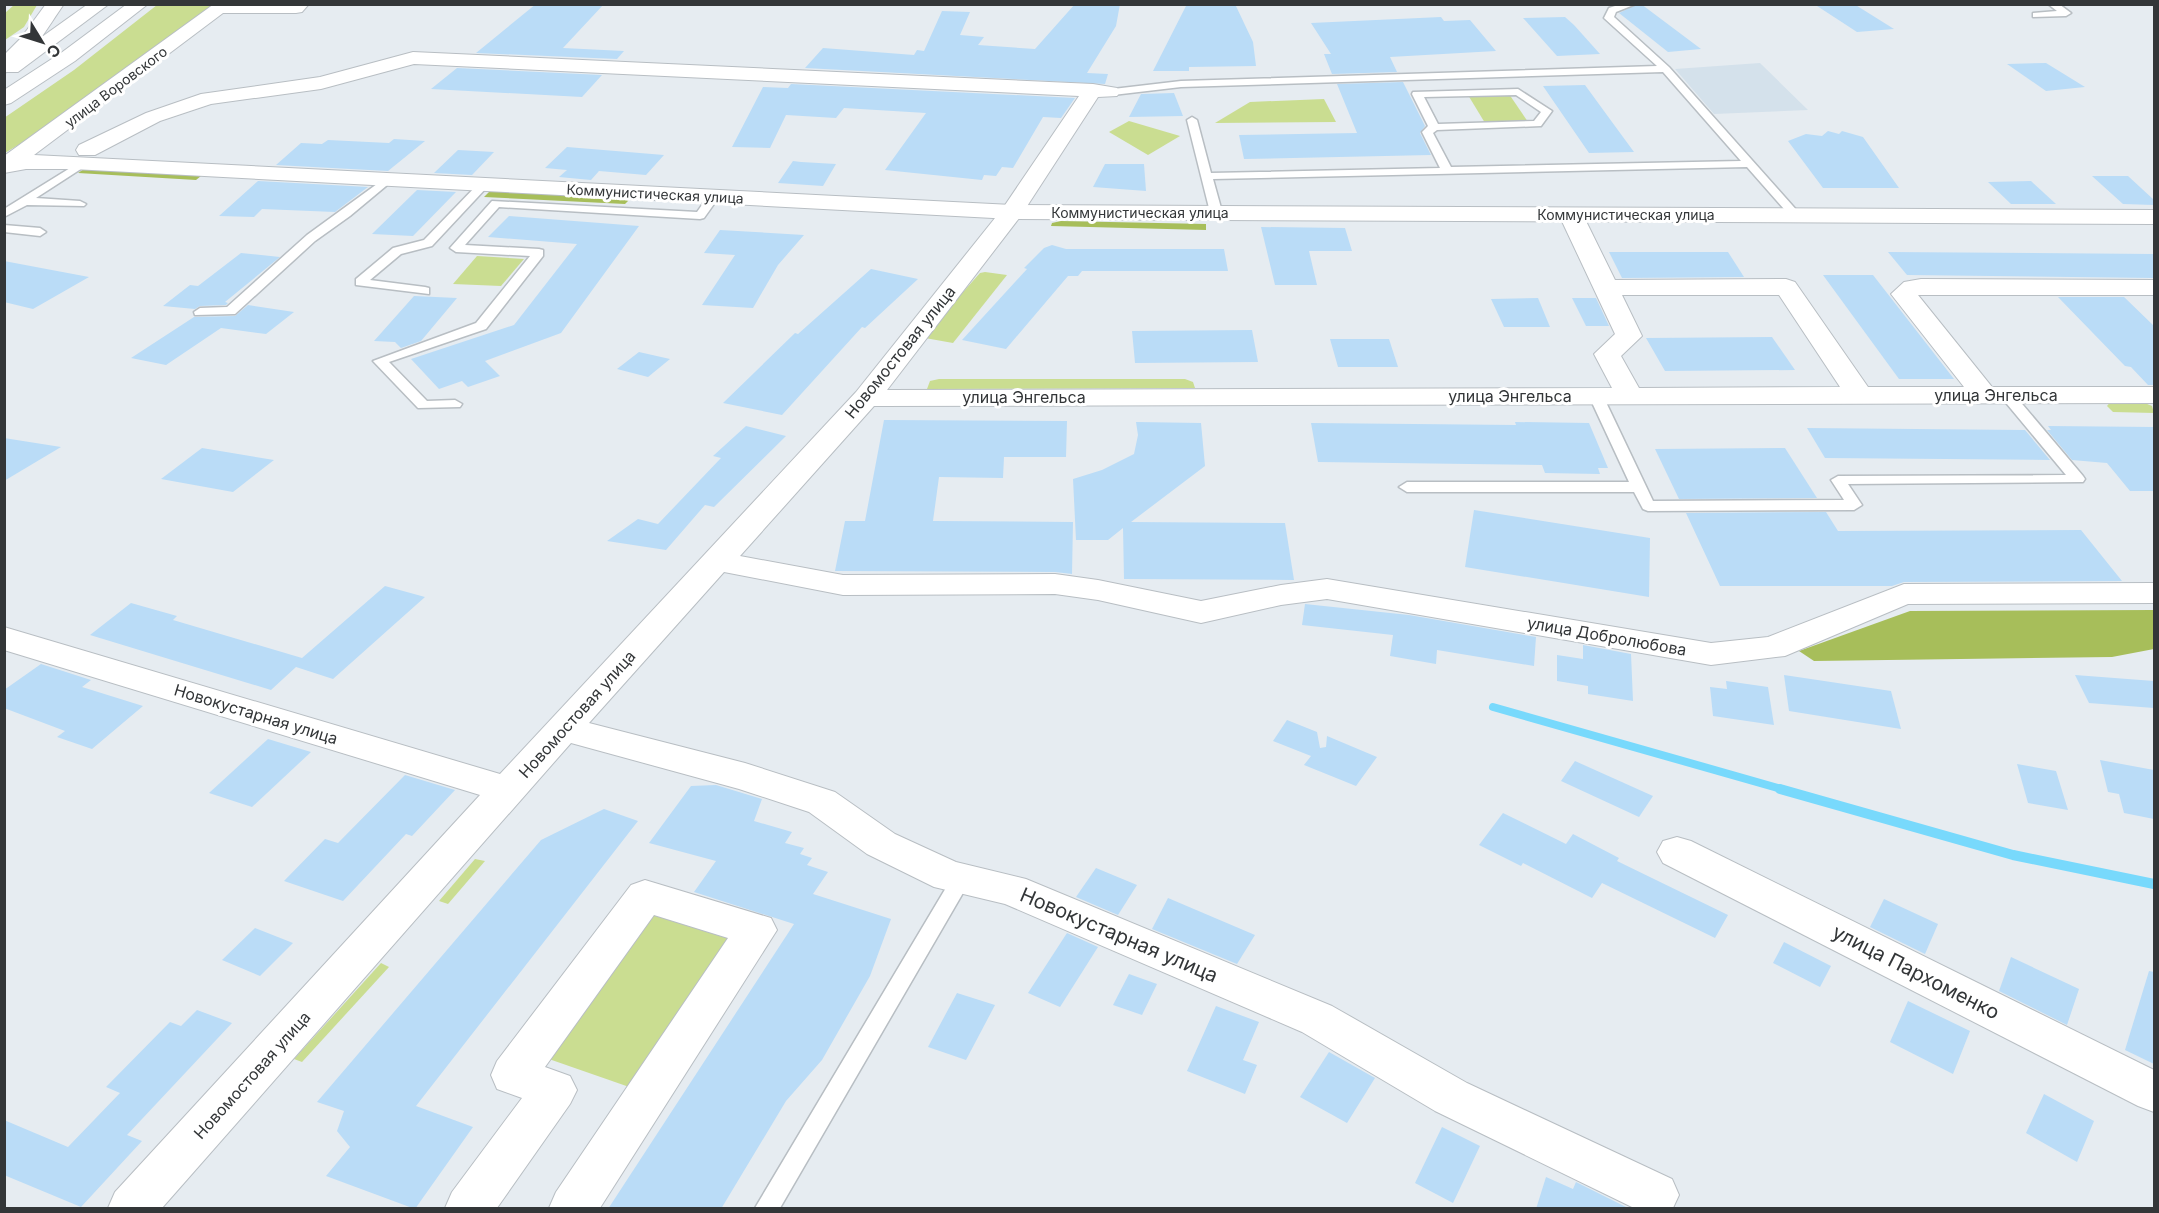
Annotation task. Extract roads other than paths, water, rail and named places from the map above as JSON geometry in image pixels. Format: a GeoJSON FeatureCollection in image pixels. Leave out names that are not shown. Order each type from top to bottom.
{"type":"FeatureCollection","features":[{"type":"Feature","properties":{"kind":"street"},"geometry":{"type":"LineString","coordinates":[[4,67],[28,42],[55,4]]}},
{"type":"Feature","properties":{"kind":"street"},"geometry":{"type":"LineString","coordinates":[[4,73],[100,4]]}},
{"type":"Feature","properties":{"kind":"street"},"geometry":{"type":"LineString","coordinates":[[4,99],[76,51],[139,4]]}},
{"type":"Feature","properties":{"kind":"street"},"geometry":{"type":"LineString","coordinates":[[224,6],[296,8],[300,4]]}},
{"type":"Feature","properties":{"kind":"street","name":"улица Воровского"},"geometry":{"type":"LineString","coordinates":[[4,167],[73,119],[224,6]]}},
{"type":"Feature","properties":{"kind":"street"},"geometry":{"type":"LineString","coordinates":[[73,119],[72,129],[85,156],[153,117],[208,98],[321,83],[413,58],[1103,91]]}},
{"type":"Feature","properties":{"kind":"street","name":"Новомостовая улица"},"geometry":{"type":"LineString","coordinates":[[132,1209],[507,790],[866,398],[1012,212],[1103,91]]}},
{"type":"Feature","properties":{"kind":"street","name":"Коммунистическая улица"},"geometry":{"type":"LineString","coordinates":[[4,167],[26,162],[85,156],[127,165],[1012,212],[2154,217]]}},
{"type":"Feature","properties":{"kind":"street"},"geometry":{"type":"LineString","coordinates":[[1570,215],[1629,336],[1606,354],[1630,396]]}},
{"type":"Feature","properties":{"kind":"street"},"geometry":{"type":"LineString","coordinates":[[1996,395],[1905,294],[1907,290],[1921,286],[2154,287]]}},
{"type":"Feature","properties":{"kind":"street"},"geometry":{"type":"LineString","coordinates":[[1606,288],[1786,287],[1860,396]]}},
{"type":"Feature","properties":{"kind":"street","name":"улица Энгельса"},"geometry":{"type":"LineString","coordinates":[[866,398],[2154,395]]}},
{"type":"Feature","properties":{"kind":"street","name":"улица Добролюбова"},"geometry":{"type":"LineString","coordinates":[[716,561],[843,585],[1055,584],[1098,590],[1201,612],[1327,589],[1711,654],[1773,648],[1904,594],[2154,593]]}},
{"type":"Feature","properties":{"kind":"street","name":"Новокустарная улица"},"geometry":{"type":"LineString","coordinates":[[4,638],[507,790]]}},
{"type":"Feature","properties":{"kind":"street","name":"Новокустарная улица"},"geometry":{"type":"LineString","coordinates":[[564,729],[745,777],[822,802],[881,844],[960,880],[1012,890],[1317,1019],[1451,1097],[1655,1195]]}},
{"type":"Feature","properties":{"kind":"street","name":"улица Пархоменко"},"geometry":{"type":"LineString","coordinates":[[1677,852],[2154,1092]]}},
{"type":"Feature","properties":{"kind":"street"},"geometry":{"type":"LineString","coordinates":[[469,1209],[554,1090],[513,1075],[645,896],[756,930],[573,1209]]}},
{"type":"Feature","properties":{"kind":"lane"},"geometry":{"type":"LineString","coordinates":[[1632,4],[1612,10],[1610,18],[1666,69],[1796,216]]}},
{"type":"Feature","properties":{"kind":"lane"},"geometry":{"type":"LineString","coordinates":[[2036,15],[2066,13],[2052,4]]}},
{"type":"Feature","properties":{"kind":"lane"},"geometry":{"type":"LineString","coordinates":[[1103,91],[1181,84],[1666,69]]}},
{"type":"Feature","properties":{"kind":"lane"},"geometry":{"type":"LineString","coordinates":[[1434,127],[1417,94],[1518,92],[1547,111],[1537,124],[1434,127],[1427,132],[1448,172]]}},
{"type":"Feature","properties":{"kind":"lane"},"geometry":{"type":"LineString","coordinates":[[1192,120],[1215,208]]}},
{"type":"Feature","properties":{"kind":"lane"},"geometry":{"type":"LineString","coordinates":[[4,214],[85,156]]}},
{"type":"Feature","properties":{"kind":"lane"},"geometry":{"type":"LineString","coordinates":[[1206,176],[1750,164]]}},
{"type":"Feature","properties":{"kind":"lane"},"geometry":{"type":"LineString","coordinates":[[200,312],[230,311],[311,238],[346,214],[388,179]]}},
{"type":"Feature","properties":{"kind":"lane"},"geometry":{"type":"LineString","coordinates":[[425,291],[360,282],[397,251],[428,243],[483,185]]}},
{"type":"Feature","properties":{"kind":"lane"},"geometry":{"type":"LineString","coordinates":[[455,404],[423,405],[380,361],[481,326],[539,253],[456,248],[496,203],[700,216],[713,197]]}},
{"type":"Feature","properties":{"kind":"lane"},"geometry":{"type":"LineString","coordinates":[[25,201],[80,204]]}},
{"type":"Feature","properties":{"kind":"lane"},"geometry":{"type":"LineString","coordinates":[[4,228],[40,232]]}},
{"type":"Feature","properties":{"kind":"lane"},"geometry":{"type":"LineString","coordinates":[[1596,396],[1648,506],[1854,505],[1838,480],[2078,479],[1996,395]]}},
{"type":"Feature","properties":{"kind":"lane"},"geometry":{"type":"LineString","coordinates":[[1407,487],[1638,487]]}},
{"type":"Feature","properties":{"kind":"lane"},"geometry":{"type":"LineString","coordinates":[[767,1209],[960,880]]}},
{"type":"Feature","properties":{"kind":"waterway"},"geometry":{"type":"LineString","coordinates":[[1493,707],[1785,790]]}},
{"type":"Feature","properties":{"kind":"waterway"},"geometry":{"type":"LineString","coordinates":[[1780,789],[2013,855],[2154,884]]}}]}
